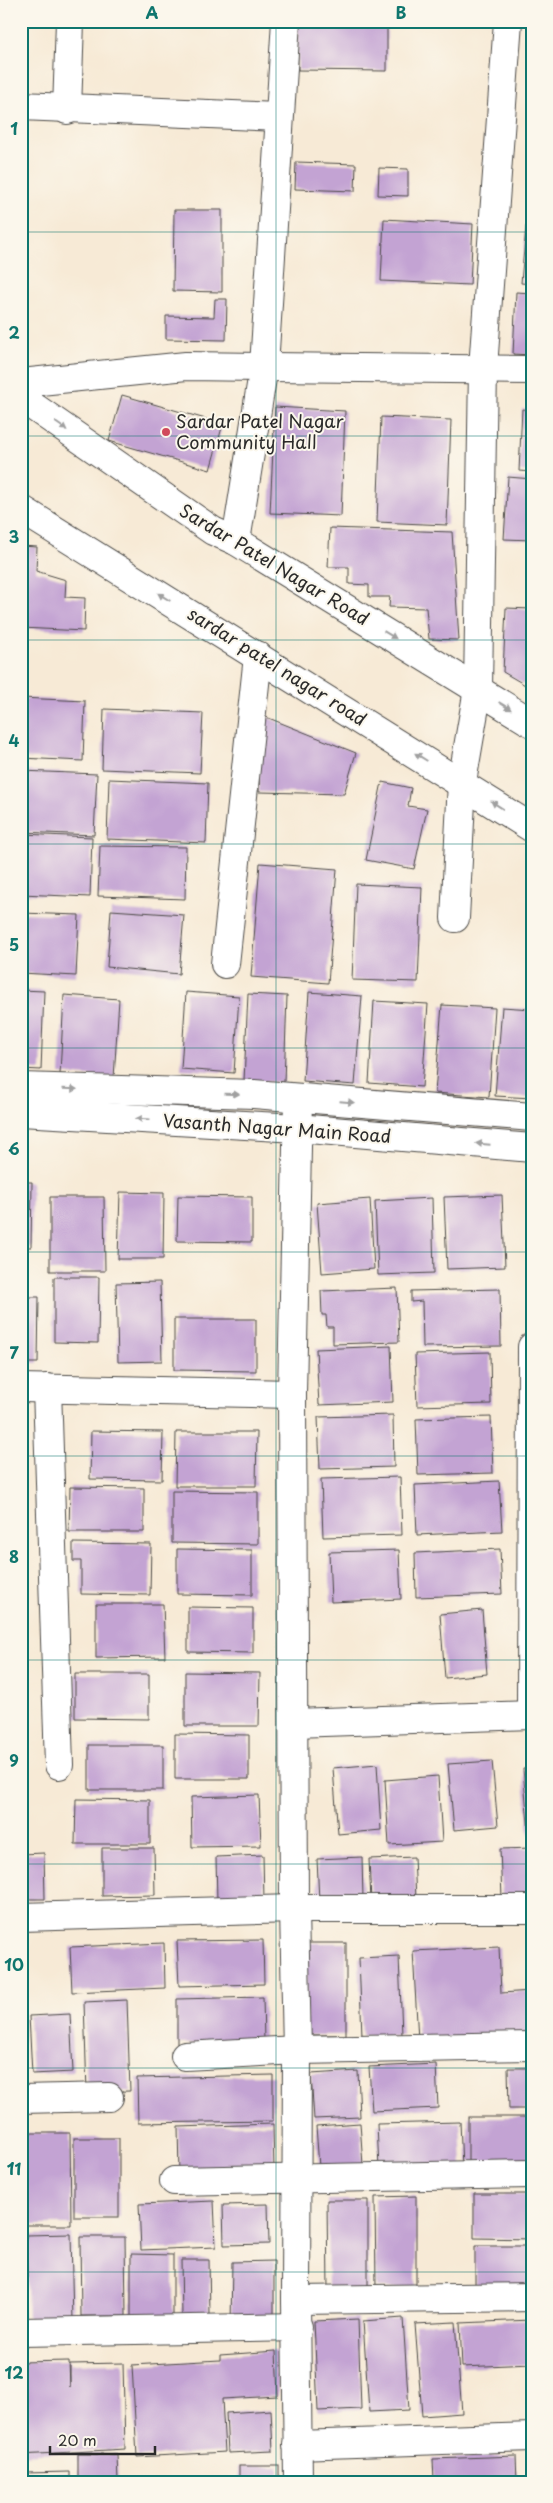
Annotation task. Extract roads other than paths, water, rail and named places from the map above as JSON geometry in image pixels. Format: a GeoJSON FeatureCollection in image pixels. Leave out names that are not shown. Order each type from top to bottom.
{"type":"FeatureCollection","features":[{"type":"Feature","properties":{"kind":"street"},"geometry":{"type":"LineString","coordinates":[[67,110],[70,21]]}},
{"type":"Feature","properties":{"kind":"street"},"geometry":{"type":"LineString","coordinates":[[236,542],[264,366],[278,118],[286,21]]}},
{"type":"Feature","properties":{"kind":"street"},"geometry":{"type":"LineString","coordinates":[[455,918],[462,782],[478,689],[483,368],[508,21]]}},
{"type":"Feature","properties":{"kind":"street"},"geometry":{"type":"LineString","coordinates":[[21,106],[67,110],[278,118]]}},
{"type":"Feature","properties":{"kind":"street"},"geometry":{"type":"LineString","coordinates":[[21,383],[186,366],[532,370]]}},
{"type":"Feature","properties":{"kind":"street","name":"Sardar Patel Nagar Road"},"geometry":{"type":"LineString","coordinates":[[21,398],[213,531],[236,542],[532,722]]}},
{"type":"Feature","properties":{"kind":"street","name":"sardar patel nagar road"},"geometry":{"type":"LineString","coordinates":[[21,508],[462,782],[532,828]]}},
{"type":"Feature","properties":{"kind":"street"},"geometry":{"type":"LineString","coordinates":[[225,964],[258,656]]}},
{"type":"Feature","properties":{"kind":"street","name":"Vasanth Nagar Main Road"},"geometry":{"type":"LineString","coordinates":[[21,1087],[254,1094],[532,1117]]}},
{"type":"Feature","properties":{"kind":"street"},"geometry":{"type":"LineString","coordinates":[[298,1098],[292,1394],[294,1910],[298,2179],[296,2300],[298,2328],[298,2482]]}},
{"type":"Feature","properties":{"kind":"street","name":"Vasanth Nagar Main Road"},"geometry":{"type":"LineString","coordinates":[[21,1112],[296,1128],[532,1148]]}},
{"type":"Feature","properties":{"kind":"street"},"geometry":{"type":"LineString","coordinates":[[294,1723],[531,1715],[532,1347]]}},
{"type":"Feature","properties":{"kind":"street"},"geometry":{"type":"LineString","coordinates":[[59,1765],[34,1388],[292,1394]]}},
{"type":"Feature","properties":{"kind":"street"},"geometry":{"type":"LineString","coordinates":[[21,1917],[294,1910],[527,1909]]}},
{"type":"Feature","properties":{"kind":"street"},"geometry":{"type":"LineString","coordinates":[[186,2056],[297,2050],[532,2046]]}},
{"type":"Feature","properties":{"kind":"street"},"geometry":{"type":"LineString","coordinates":[[21,2099],[109,2096]]}},
{"type":"Feature","properties":{"kind":"street"},"geometry":{"type":"LineString","coordinates":[[174,2180],[532,2174]]}},
{"type":"Feature","properties":{"kind":"street"},"geometry":{"type":"LineString","coordinates":[[296,2300],[532,2297]]}},
{"type":"Feature","properties":{"kind":"street"},"geometry":{"type":"LineString","coordinates":[[21,2332],[298,2328]]}},
{"type":"Feature","properties":{"kind":"street"},"geometry":{"type":"LineString","coordinates":[[298,2445],[532,2437]]}},
{"type":"Feature","properties":{"kind":"place","name":"Sardar Patel Nagar Community Hall"},"geometry":{"type":"Point","coordinates":[166,432]}}]}
